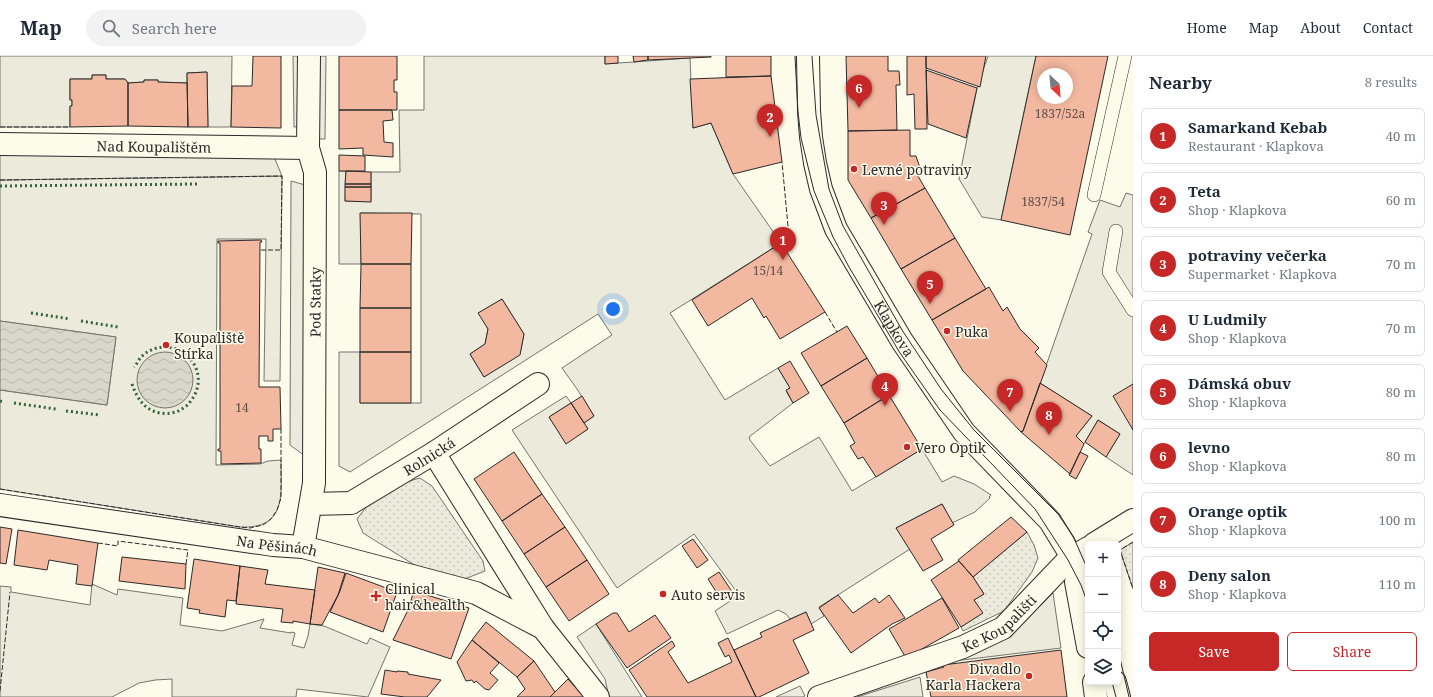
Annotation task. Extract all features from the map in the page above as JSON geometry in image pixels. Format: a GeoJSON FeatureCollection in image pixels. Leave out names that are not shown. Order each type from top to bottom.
{"type":"FeatureCollection","features":[{"type":"Feature","properties":{"kind":"street","name":"Pod Statky"},"geometry":{"type":"LineString","coordinates":[[303,547],[314,483],[315,172],[308,148],[309,56]]}},
{"type":"Feature","properties":{"kind":"street","name":"Klapkova"},"geometry":{"type":"LineString","coordinates":[[808,56],[810,117],[815,163],[824,196],[836,229],[902,341],[964,432],[1080,552],[1085,580]]}},
{"type":"Feature","properties":{"kind":"street","name":"Nad Koupalištěm"},"geometry":{"type":"LineString","coordinates":[[0,144],[308,148]]}},
{"type":"Feature","properties":{"kind":"street","name":"Rolnická"},"geometry":{"type":"LineString","coordinates":[[311,504],[351,503],[434,453],[538,384]]}},
{"type":"Feature","properties":{"kind":"street","name":"Na Pěšinách"},"geometry":{"type":"LineString","coordinates":[[434,453],[543,628],[598,697]]}},
{"type":"Feature","properties":{"kind":"street","name":"Na Pěšinách"},"geometry":{"type":"LineString","coordinates":[[0,505],[273,545],[303,547],[476,593],[543,628]]}},
{"type":"Feature","properties":{"kind":"street"},"geometry":{"type":"LineString","coordinates":[[1099,541],[1133,520]]}},
{"type":"Feature","properties":{"kind":"street","name":"Klapkova"},"geometry":{"type":"LineString","coordinates":[[1080,552],[1085,613]]}},
{"type":"Feature","properties":{"kind":"street","name":"Ke Koupališti"},"geometry":{"type":"LineString","coordinates":[[819,697],[962,647],[1003,628],[1052,576],[1080,552]]}},
{"type":"Feature","properties":{"kind":"street"},"geometry":{"type":"LineString","coordinates":[[1094,685],[1096,697]]}},
{"type":"Feature","properties":{"kind":"street"},"geometry":{"type":"LineString","coordinates":[[1116,685],[1119,697]]}},
{"type":"Feature","properties":{"kind":"lane"},"geometry":{"type":"LineString","coordinates":[[1094,195],[1125,56]]}},
{"type":"Feature","properties":{"kind":"lane"},"geometry":{"type":"LineString","coordinates":[[1116,231],[1109,272],[1133,310]]}},
{"type":"Feature","properties":{"kind":"shaded area"},"geometry":{"type":"Polygon","coordinates":[[[0,56],[232,56],[231,127],[208,127],[207,72],[187,73],[187,83],[144,80],[144,82],[128,83],[125,79],[106,79],[106,75],[92,75],[92,79],[70,79],[70,100],[72,100],[72,106],[70,106],[70,127],[0,127],[0,56]]]}},
{"type":"Feature","properties":{"kind":"shaded area"},"geometry":{"type":"Polygon","coordinates":[[[293,56],[302,56],[303,126],[294,127],[293,56]]]}},
{"type":"Feature","properties":{"kind":"shaded area"},"geometry":{"type":"Polygon","coordinates":[[[316,56],[326,56],[325,139],[315,139],[316,56]]]}},
{"type":"Feature","properties":{"kind":"shaded area"},"geometry":{"type":"Polygon","coordinates":[[[424,56],[605,56],[605,64],[690,58],[693,128],[711,123],[733,174],[781,243],[670,313],[725,400],[778,368],[790,388],[786,391],[793,403],[749,437],[750,440],[770,466],[819,437],[852,491],[922,449],[942,482],[954,476],[974,484],[991,495],[989,497],[990,498],[975,512],[952,523],[942,504],[896,528],[910,549],[819,607],[824,616],[811,624],[806,612],[790,619],[786,614],[778,610],[727,634],[715,611],[739,595],[694,534],[617,588],[512,430],[566,396],[571,403],[549,417],[566,443],[588,429],[584,423],[594,416],[562,368],[612,335],[598,314],[350,472],[339,466],[339,352],[360,352],[360,403],[421,403],[421,214],[361,213],[361,264],[339,264],[339,171],[346,171],[345,201],[371,201],[371,172],[400,172],[399,110],[424,110],[424,56]],[[502,299],[479,313],[488,329],[485,344],[470,354],[484,377],[520,354],[524,334],[502,299]]]}},
{"type":"Feature","properties":{"kind":"shaded area"},"geometry":{"type":"Polygon","coordinates":[[[988,56],[1036,56],[1001,220],[982,217],[959,179],[977,88],[988,56]]]}},
{"type":"Feature","properties":{"kind":"shaded area"},"geometry":{"type":"Polygon","coordinates":[[[272,152],[282,176],[0,180],[0,153],[272,152]]]}},
{"type":"Feature","properties":{"kind":"shaded area","name":"Koupaliště Stírka"},"geometry":{"type":"Polygon","coordinates":[[[282,176],[280,381],[264,381],[266,239],[217,239],[216,465],[260,464],[268,461],[281,460],[280,497],[274,516],[266,522],[255,526],[240,527],[0,489],[0,390],[107,405],[116,337],[0,321],[0,180],[282,176]]]}},
{"type":"Feature","properties":{"kind":"shaded area"},"geometry":{"type":"Polygon","coordinates":[[[291,181],[309,186],[305,456],[290,445],[291,181]]]}},
{"type":"Feature","properties":{"kind":"shaded area"},"geometry":{"type":"Polygon","coordinates":[[[1126,193],[1133,195],[1133,475],[1106,457],[1120,434],[1098,420],[1084,444],[1076,436],[1092,416],[1040,383],[1092,234],[1088,232],[1100,200],[1120,207],[1126,193]]]}},
{"type":"Feature","properties":{"kind":"shaded area"},"geometry":{"type":"Polygon","coordinates":[[[420,478],[432,486],[483,561],[485,571],[462,580],[421,569],[363,533],[357,519],[367,506],[406,482],[420,478]]]}},
{"type":"Feature","properties":{"kind":"shaded area"},"geometry":{"type":"Polygon","coordinates":[[[1027,532],[1034,545],[1038,558],[1032,572],[1004,611],[963,631],[961,627],[982,613],[974,600],[984,594],[973,577],[1027,532]]]}},
{"type":"Feature","properties":{"kind":"shaded area"},"geometry":{"type":"Polygon","coordinates":[[[1133,542],[1133,589],[1121,553],[1121,549],[1133,542]]]}},
{"type":"Feature","properties":{"kind":"shaded area"},"geometry":{"type":"Polygon","coordinates":[[[92,584],[117,595],[118,589],[183,598],[180,625],[222,631],[264,619],[260,628],[295,633],[292,645],[304,648],[310,624],[324,626],[367,644],[370,638],[390,647],[368,697],[297,689],[296,697],[172,697],[172,679],[139,683],[112,697],[0,697],[0,586],[11,587],[11,592],[90,605],[92,584]]]}},
{"type":"Feature","properties":{"kind":"shaded area"},"geometry":{"type":"Polygon","coordinates":[[[1053,593],[1061,648],[946,662],[1014,632],[1053,593]]]}},
{"type":"Feature","properties":{"kind":"shaded area"},"geometry":{"type":"Polygon","coordinates":[[[596,624],[642,697],[609,697],[605,679],[577,637],[596,624]]]}},
{"type":"Feature","properties":{"kind":"shaded area"},"geometry":{"type":"Polygon","coordinates":[[[920,677],[923,697],[857,697],[920,677]]]}},
{"type":"Feature","properties":{"kind":"shaded area"},"geometry":{"type":"Polygon","coordinates":[[[800,686],[805,696],[803,697],[776,697],[800,686]]]}},
{"type":"Feature","properties":{"kind":"water"},"geometry":{"type":"Polygon","coordinates":[[[0,321],[116,337],[107,405],[0,390],[0,321]]]}},
{"type":"Feature","properties":{"kind":"water"},"geometry":{"type":"Polygon","coordinates":[[[165,352],[176,354],[185,360],[191,369],[193,380],[191,391],[185,400],[176,406],[165,408],[154,406],[145,400],[139,391],[137,380],[139,369],[145,360],[154,354],[165,352]]]}},
{"type":"Feature","properties":{"kind":"building"},"geometry":{"type":"Polygon","coordinates":[[[253,56],[281,56],[281,128],[231,127],[232,86],[252,86],[253,56]]]}},
{"type":"Feature","properties":{"kind":"building"},"geometry":{"type":"Polygon","coordinates":[[[339,56],[397,56],[397,80],[394,80],[394,92],[397,92],[397,110],[339,110],[339,56]]]}},
{"type":"Feature","properties":{"kind":"building"},"geometry":{"type":"Polygon","coordinates":[[[605,56],[618,56],[618,63],[605,64],[605,56]]]}},
{"type":"Feature","properties":{"kind":"building"},"geometry":{"type":"Polygon","coordinates":[[[633,56],[648,56],[648,60],[634,62],[633,56]]]}},
{"type":"Feature","properties":{"kind":"building"},"geometry":{"type":"Polygon","coordinates":[[[648,56],[711,56],[711,57],[648,60],[648,56]]]}},
{"type":"Feature","properties":{"kind":"building"},"geometry":{"type":"Polygon","coordinates":[[[726,56],[771,56],[771,76],[726,77],[726,56]]]}},
{"type":"Feature","properties":{"kind":"building"},"geometry":{"type":"Polygon","coordinates":[[[846,56],[888,56],[888,71],[899,71],[900,85],[896,85],[897,130],[848,131],[846,56]]]}},
{"type":"Feature","properties":{"kind":"building"},"geometry":{"type":"Polygon","coordinates":[[[907,56],[926,56],[927,129],[915,129],[914,94],[907,95],[907,56]]]}},
{"type":"Feature","properties":{"kind":"building"},"geometry":{"type":"Polygon","coordinates":[[[926,56],[986,56],[980,87],[926,68],[926,56]]]}},
{"type":"Feature","properties":{"kind":"building"},"geometry":{"type":"Polygon","coordinates":[[[1036,56],[1108,56],[1070,235],[1001,220],[1036,56]]]}},
{"type":"Feature","properties":{"kind":"building"},"geometry":{"type":"Polygon","coordinates":[[[926,70],[977,88],[966,138],[928,124],[926,70]]]}},
{"type":"Feature","properties":{"kind":"building"},"geometry":{"type":"Polygon","coordinates":[[[207,72],[208,127],[188,127],[187,73],[207,72]]]}},
{"type":"Feature","properties":{"kind":"building"},"geometry":{"type":"Polygon","coordinates":[[[92,75],[106,75],[106,79],[125,79],[128,83],[128,126],[70,127],[70,106],[72,106],[72,100],[70,100],[70,79],[92,79],[92,75]]]}},
{"type":"Feature","properties":{"kind":"building"},"geometry":{"type":"Polygon","coordinates":[[[771,76],[782,162],[733,174],[711,123],[693,128],[690,79],[771,76]]]}},
{"type":"Feature","properties":{"kind":"building"},"geometry":{"type":"Polygon","coordinates":[[[144,80],[187,83],[188,127],[128,126],[128,83],[144,82],[144,80]]]}},
{"type":"Feature","properties":{"kind":"building"},"geometry":{"type":"Polygon","coordinates":[[[339,110],[392,110],[393,120],[383,121],[384,142],[393,143],[393,157],[363,155],[363,148],[339,149],[339,110]]]}},
{"type":"Feature","properties":{"kind":"building"},"geometry":{"type":"Polygon","coordinates":[[[910,130],[910,156],[916,156],[920,168],[915,171],[925,188],[871,218],[848,180],[848,131],[910,130]]]}},
{"type":"Feature","properties":{"kind":"building"},"geometry":{"type":"Polygon","coordinates":[[[339,155],[365,156],[365,171],[339,171],[339,155]]]}},
{"type":"Feature","properties":{"kind":"building"},"geometry":{"type":"Polygon","coordinates":[[[346,171],[371,172],[371,184],[345,184],[346,171]]]}},
{"type":"Feature","properties":{"kind":"building"},"geometry":{"type":"Polygon","coordinates":[[[345,184],[371,184],[371,187],[345,187],[345,184]]]}},
{"type":"Feature","properties":{"kind":"building"},"geometry":{"type":"Polygon","coordinates":[[[345,187],[371,187],[371,202],[345,201],[345,187]]]}},
{"type":"Feature","properties":{"kind":"building"},"geometry":{"type":"Polygon","coordinates":[[[925,188],[955,238],[901,269],[871,218],[925,188]]]}},
{"type":"Feature","properties":{"kind":"building"},"geometry":{"type":"Polygon","coordinates":[[[360,213],[412,213],[411,264],[361,264],[360,213]]]}},
{"type":"Feature","properties":{"kind":"building"},"geometry":{"type":"Polygon","coordinates":[[[955,238],[986,289],[932,320],[901,269],[955,238]]]}},
{"type":"Feature","properties":{"kind":"building","name":"Koupaliště Stírka"},"geometry":{"type":"Polygon","coordinates":[[[261,240],[259,387],[280,387],[281,429],[273,429],[273,441],[268,441],[268,436],[259,436],[261,463],[221,464],[221,451],[218,451],[218,449],[220,449],[220,243],[218,243],[218,241],[261,240]]]}},
{"type":"Feature","properties":{"kind":"building"},"geometry":{"type":"Polygon","coordinates":[[[781,243],[825,312],[780,339],[766,316],[764,318],[752,298],[708,326],[692,300],[781,243]]]}},
{"type":"Feature","properties":{"kind":"building"},"geometry":{"type":"Polygon","coordinates":[[[361,264],[411,264],[411,308],[360,308],[361,264]]]}},
{"type":"Feature","properties":{"kind":"building"},"geometry":{"type":"Polygon","coordinates":[[[989,287],[1003,311],[1007,307],[1020,329],[1039,348],[1035,352],[1047,365],[1023,431],[1021,432],[963,371],[932,320],[989,287]]]}},
{"type":"Feature","properties":{"kind":"building"},"geometry":{"type":"Polygon","coordinates":[[[502,299],[524,334],[520,355],[484,377],[470,354],[485,344],[488,329],[478,313],[502,299]]]}},
{"type":"Feature","properties":{"kind":"building"},"geometry":{"type":"Polygon","coordinates":[[[360,308],[411,308],[411,352],[360,352],[360,308]]]}},
{"type":"Feature","properties":{"kind":"building"},"geometry":{"type":"Polygon","coordinates":[[[847,326],[867,358],[821,386],[801,353],[847,326]]]}},
{"type":"Feature","properties":{"kind":"building"},"geometry":{"type":"Polygon","coordinates":[[[360,352],[411,352],[411,403],[360,403],[360,352]]]}},
{"type":"Feature","properties":{"kind":"building"},"geometry":{"type":"Polygon","coordinates":[[[867,358],[889,395],[844,423],[821,386],[867,358]]]}},
{"type":"Feature","properties":{"kind":"building"},"geometry":{"type":"Polygon","coordinates":[[[790,361],[809,393],[793,403],[786,390],[790,388],[778,368],[790,361]]]}},
{"type":"Feature","properties":{"kind":"building"},"geometry":{"type":"Polygon","coordinates":[[[1040,383],[1092,416],[1076,436],[1084,444],[1070,474],[1021,432],[1023,431],[1040,383]]]}},
{"type":"Feature","properties":{"kind":"building"},"geometry":{"type":"Polygon","coordinates":[[[1133,384],[1133,430],[1113,396],[1133,384]]]}},
{"type":"Feature","properties":{"kind":"building"},"geometry":{"type":"Polygon","coordinates":[[[889,395],[922,449],[876,477],[863,457],[858,459],[850,446],[855,443],[844,423],[889,395]]]}},
{"type":"Feature","properties":{"kind":"building"},"geometry":{"type":"Polygon","coordinates":[[[582,396],[594,416],[584,423],[571,403],[582,396]]]}},
{"type":"Feature","properties":{"kind":"building"},"geometry":{"type":"Polygon","coordinates":[[[571,403],[588,429],[566,444],[549,417],[571,403]]]}},
{"type":"Feature","properties":{"kind":"building"},"geometry":{"type":"Polygon","coordinates":[[[1098,420],[1120,434],[1106,457],[1085,442],[1098,420]]]}},
{"type":"Feature","properties":{"kind":"building"},"geometry":{"type":"Polygon","coordinates":[[[514,452],[542,494],[502,521],[474,479],[514,452]]]}},
{"type":"Feature","properties":{"kind":"building"},"geometry":{"type":"Polygon","coordinates":[[[1080,452],[1088,456],[1076,479],[1069,475],[1080,452]]]}},
{"type":"Feature","properties":{"kind":"building"},"geometry":{"type":"Polygon","coordinates":[[[542,494],[565,527],[524,554],[502,521],[542,494]]]}},
{"type":"Feature","properties":{"kind":"building"},"geometry":{"type":"Polygon","coordinates":[[[942,504],[954,525],[931,539],[943,560],[923,571],[896,528],[942,504]]]}},
{"type":"Feature","properties":{"kind":"building"},"geometry":{"type":"Polygon","coordinates":[[[1011,517],[1027,532],[973,577],[958,560],[1011,517]]]}},
{"type":"Feature","properties":{"kind":"building"},"geometry":{"type":"Polygon","coordinates":[[[0,527],[12,529],[6,564],[0,563],[0,527]]]}},
{"type":"Feature","properties":{"kind":"building"},"geometry":{"type":"Polygon","coordinates":[[[565,527],[587,560],[546,587],[524,554],[565,527]]]}},
{"type":"Feature","properties":{"kind":"building"},"geometry":{"type":"Polygon","coordinates":[[[18,530],[98,543],[92,586],[76,584],[78,565],[49,560],[47,570],[14,565],[18,530]]]}},
{"type":"Feature","properties":{"kind":"building"},"geometry":{"type":"Polygon","coordinates":[[[693,539],[708,560],[697,568],[682,546],[693,539]]]}},
{"type":"Feature","properties":{"kind":"building"},"geometry":{"type":"Polygon","coordinates":[[[122,557],[186,564],[185,589],[119,581],[122,557]]]}},
{"type":"Feature","properties":{"kind":"building"},"geometry":{"type":"Polygon","coordinates":[[[194,559],[240,566],[236,601],[227,600],[225,617],[199,613],[200,610],[187,608],[194,559]]]}},
{"type":"Feature","properties":{"kind":"building"},"geometry":{"type":"Polygon","coordinates":[[[587,560],[609,594],[569,621],[546,587],[587,560]]]}},
{"type":"Feature","properties":{"kind":"building"},"geometry":{"type":"Polygon","coordinates":[[[959,561],[973,577],[984,594],[974,600],[983,613],[961,627],[931,580],[959,561]]]}},
{"type":"Feature","properties":{"kind":"building"},"geometry":{"type":"Polygon","coordinates":[[[240,566],[268,570],[265,584],[315,590],[310,624],[293,621],[293,623],[281,622],[283,609],[236,604],[240,566]]]}},
{"type":"Feature","properties":{"kind":"building"},"geometry":{"type":"Polygon","coordinates":[[[318,567],[345,573],[338,595],[322,625],[310,624],[318,567]]]}},
{"type":"Feature","properties":{"kind":"building"},"geometry":{"type":"Polygon","coordinates":[[[719,572],[733,593],[722,601],[708,579],[719,572]]]}},
{"type":"Feature","properties":{"kind":"building"},"geometry":{"type":"Polygon","coordinates":[[[346,573],[397,592],[383,632],[330,612],[340,591],[346,573]]]}},
{"type":"Feature","properties":{"kind":"building"},"geometry":{"type":"Polygon","coordinates":[[[414,591],[469,608],[451,659],[393,640],[407,612],[414,591]]]}},
{"type":"Feature","properties":{"kind":"building"},"geometry":{"type":"Polygon","coordinates":[[[838,595],[853,613],[875,598],[879,603],[889,595],[905,618],[892,624],[851,653],[819,608],[838,595]]]}},
{"type":"Feature","properties":{"kind":"building"},"geometry":{"type":"Polygon","coordinates":[[[942,598],[959,628],[906,658],[889,629],[942,598]]]}},
{"type":"Feature","properties":{"kind":"building"},"geometry":{"type":"Polygon","coordinates":[[[806,612],[814,630],[793,640],[809,673],[759,697],[756,697],[734,650],[762,637],[760,633],[806,612]]]}},
{"type":"Feature","properties":{"kind":"building"},"geometry":{"type":"Polygon","coordinates":[[[613,613],[617,613],[629,632],[655,615],[671,638],[627,668],[596,624],[613,613]]]}},
{"type":"Feature","properties":{"kind":"building"},"geometry":{"type":"Polygon","coordinates":[[[486,622],[534,661],[517,677],[472,640],[486,622]]]}},
{"type":"Feature","properties":{"kind":"building"},"geometry":{"type":"Polygon","coordinates":[[[728,638],[756,697],[647,697],[629,670],[672,641],[675,646],[668,652],[688,683],[732,662],[729,655],[725,657],[718,643],[728,638]]]}},
{"type":"Feature","properties":{"kind":"building"},"geometry":{"type":"Polygon","coordinates":[[[472,640],[499,663],[490,673],[498,680],[489,690],[485,689],[476,681],[474,683],[472,680],[466,681],[457,662],[472,640]]]}},
{"type":"Feature","properties":{"kind":"building"},"geometry":{"type":"Polygon","coordinates":[[[1061,650],[1067,697],[931,697],[926,672],[944,667],[943,665],[1061,650]]]}},
{"type":"Feature","properties":{"kind":"building"},"geometry":{"type":"Polygon","coordinates":[[[534,661],[555,692],[550,697],[517,697],[525,689],[517,677],[534,661]]]}},
{"type":"Feature","properties":{"kind":"building"},"geometry":{"type":"Polygon","coordinates":[[[385,670],[408,672],[408,674],[441,680],[427,697],[405,697],[381,694],[385,670]]]}},
{"type":"Feature","properties":{"kind":"building"},"geometry":{"type":"Polygon","coordinates":[[[568,679],[584,697],[550,697],[568,679]]]}},
{"type":"Feature","properties":{"kind":"tram line"},"geometry":{"type":"LineString","coordinates":[[795,56],[801,138],[814,191],[833,237],[849,267],[900,353],[940,410],[1035,509],[1068,560],[1085,596]]}},
{"type":"Feature","properties":{"kind":"tram line"},"geometry":{"type":"LineString","coordinates":[[812,56],[816,115],[829,189],[843,226],[902,330],[941,389],[974,430],[1058,514],[1073,536],[1085,563]]}},
{"type":"Feature","properties":{"kind":"tram line"},"geometry":{"type":"LineString","coordinates":[[1121,663],[1129,697]]}},
{"type":"Feature","properties":{"kind":"tram line"},"geometry":{"type":"LineString","coordinates":[[1113,685],[1116,697]]}},
{"type":"Feature","properties":{"kind":"hedge"},"geometry":{"type":"LineString","coordinates":[[0,186],[197,184]]}},
{"type":"Feature","properties":{"kind":"hedge"},"geometry":{"type":"LineString","coordinates":[[31,313],[70,319]]}},
{"type":"Feature","properties":{"kind":"hedge"},"geometry":{"type":"LineString","coordinates":[[81,321],[118,327]]}},
{"type":"Feature","properties":{"kind":"hedge"},"geometry":{"type":"LineString","coordinates":[[132,384],[142,403],[150,409],[160,413],[176,412],[184,408],[190,402],[197,389],[198,377],[195,365],[187,356],[177,350],[166,347],[153,349],[141,357],[134,367]]}},
{"type":"Feature","properties":{"kind":"hedge"},"geometry":{"type":"LineString","coordinates":[[14,403],[56,409]]}},
{"type":"Feature","properties":{"kind":"hedge"},"geometry":{"type":"LineString","coordinates":[[66,411],[100,415]]}},
{"type":"Feature","properties":{"kind":"fence"},"geometry":{"type":"LineString","coordinates":[[0,127],[70,127]]}},
{"type":"Feature","properties":{"kind":"fence"},"geometry":{"type":"LineString","coordinates":[[781,243],[789,237],[782,162]]}},
{"type":"Feature","properties":{"kind":"fence"},"geometry":{"type":"LineString","coordinates":[[0,180],[282,176],[281,250],[260,250]]}},
{"type":"Feature","properties":{"kind":"fence"},"geometry":{"type":"LineString","coordinates":[[825,312],[837,332]]}},
{"type":"Feature","properties":{"kind":"fence"},"geometry":{"type":"LineString","coordinates":[[0,489],[250,528],[263,525],[271,519],[277,510],[281,498],[281,429]]}},
{"type":"Feature","properties":{"kind":"fence"},"geometry":{"type":"LineString","coordinates":[[98,543],[118,546],[118,541],[188,550],[186,564]]}},
{"type":"Feature","properties":{"kind":"fence"},"geometry":{"type":"LineString","coordinates":[[1133,542],[1120,550],[1133,589]]}},
{"type":"Feature","properties":{"kind":"fence"},"geometry":{"type":"LineString","coordinates":[[0,691],[10,592]]}},
{"type":"Feature","properties":{"kind":"place","name":"levno"},"geometry":{"type":"Point","coordinates":[859,108]}},
{"type":"Feature","properties":{"kind":"place","name":"Teta"},"geometry":{"type":"Point","coordinates":[770,137]}},
{"type":"Feature","properties":{"kind":"place","name":"Levné potraviny"},"geometry":{"type":"Point","coordinates":[854,169]}},
{"type":"Feature","properties":{"kind":"place","name":"potraviny večerka"},"geometry":{"type":"Point","coordinates":[884,225]}},
{"type":"Feature","properties":{"kind":"place","name":"Samarkand Kebab"},"geometry":{"type":"Point","coordinates":[783,260]}},
{"type":"Feature","properties":{"kind":"place","name":"Dámská obuv"},"geometry":{"type":"Point","coordinates":[930,304]}},
{"type":"Feature","properties":{"kind":"place","name":"Puka"},"geometry":{"type":"Point","coordinates":[947,331]}},
{"type":"Feature","properties":{"kind":"place","name":"Koupaliště Stírka"},"geometry":{"type":"Point","coordinates":[166,345]}},
{"type":"Feature","properties":{"kind":"place","name":"U Ludmily"},"geometry":{"type":"Point","coordinates":[885,406]}},
{"type":"Feature","properties":{"kind":"place","name":"Orange optik"},"geometry":{"type":"Point","coordinates":[1010,412]}},
{"type":"Feature","properties":{"kind":"place","name":"Deny salon"},"geometry":{"type":"Point","coordinates":[1049,435]}},
{"type":"Feature","properties":{"kind":"place","name":"Vero Optik"},"geometry":{"type":"Point","coordinates":[907,447]}},
{"type":"Feature","properties":{"kind":"place","name":"Auto servis"},"geometry":{"type":"Point","coordinates":[663,594]}},
{"type":"Feature","properties":{"kind":"place","name":"Clinical hair&health"},"geometry":{"type":"Point","coordinates":[376,596]}},
{"type":"Feature","properties":{"kind":"place","name":"Divadlo Karla Hackera"},"geometry":{"type":"Point","coordinates":[1029,676]}}]}
